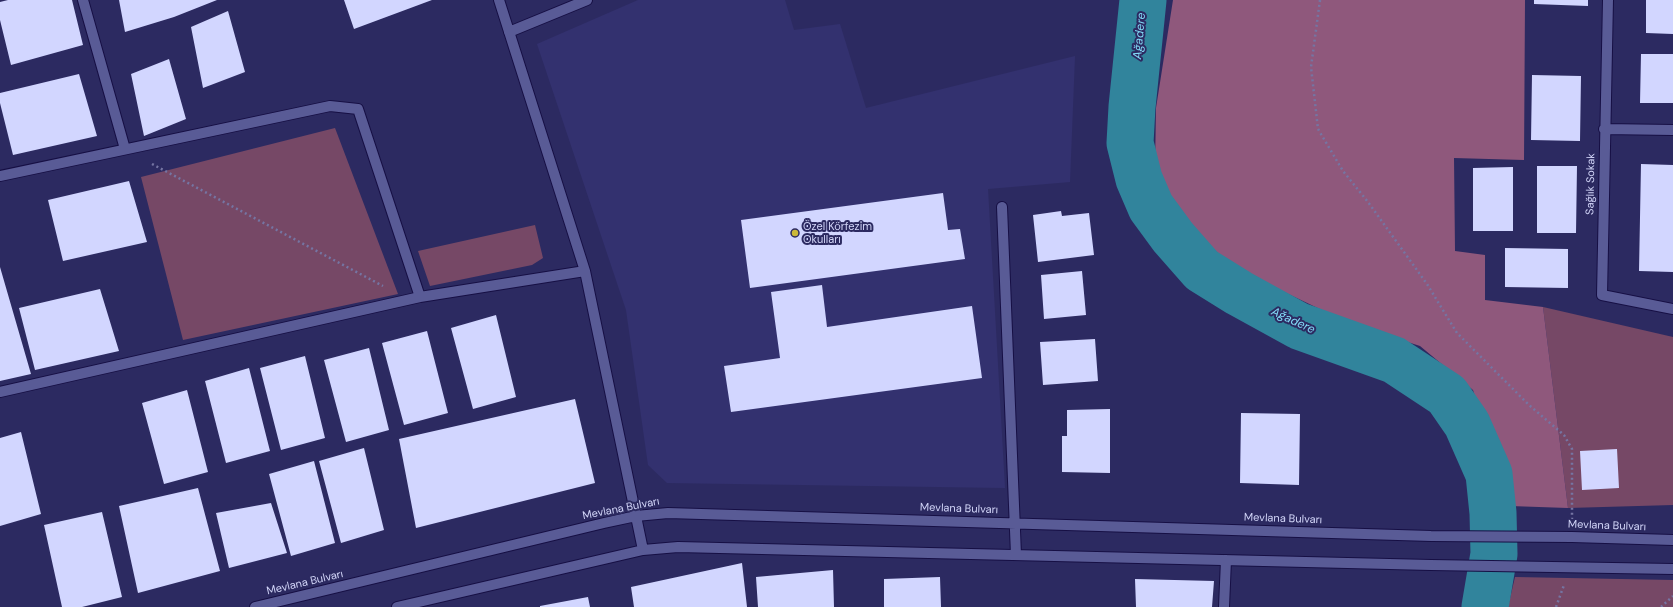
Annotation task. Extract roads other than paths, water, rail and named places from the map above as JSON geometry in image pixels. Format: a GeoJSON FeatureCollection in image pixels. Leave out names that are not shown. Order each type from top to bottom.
{"type":"FeatureCollection","features":[{"type":"Feature","properties":{"kind":"street"},"geometry":{"type":"LineString","coordinates":[[82,0],[125,149]]}},
{"type":"Feature","properties":{"kind":"street"},"geometry":{"type":"LineString","coordinates":[[499,0],[585,271],[643,550]]}},
{"type":"Feature","properties":{"kind":"street"},"geometry":{"type":"LineString","coordinates":[[509,32],[587,0]]}},
{"type":"Feature","properties":{"kind":"street","name":"Sağlık Sokak"},"geometry":{"type":"LineString","coordinates":[[1608,0],[1604,129],[1602,295],[1673,309]]}},
{"type":"Feature","properties":{"kind":"street"},"geometry":{"type":"LineString","coordinates":[[0,176],[330,106],[358,109],[420,297]]}},
{"type":"Feature","properties":{"kind":"street"},"geometry":{"type":"LineString","coordinates":[[1604,129],[1673,130]]}},
{"type":"Feature","properties":{"kind":"street"},"geometry":{"type":"LineString","coordinates":[[1002,207],[1016,555]]}},
{"type":"Feature","properties":{"kind":"street"},"geometry":{"type":"LineString","coordinates":[[0,392],[420,297],[585,271]]}},
{"type":"Feature","properties":{"kind":"street","name":"Mevlana Bulvarı"},"geometry":{"type":"LineString","coordinates":[[255,607],[294,603],[636,516],[668,512],[1430,536],[1572,537],[1673,540]]}},
{"type":"Feature","properties":{"kind":"street"},"geometry":{"type":"LineString","coordinates":[[397,607],[643,550],[678,547],[1431,566],[1673,569]]}},
{"type":"Feature","properties":{"kind":"street"},"geometry":{"type":"LineString","coordinates":[[1224,607],[1226,560]]}},
{"type":"Feature","properties":{"kind":"waterway","name":"Ağadere"},"geometry":{"type":"LineString","coordinates":[[1143,0],[1132,107],[1130,143],[1139,179],[1151,207],[1173,237],[1202,270],[1239,293],[1299,326],[1394,360],[1447,395],[1467,424],[1489,474],[1493,513],[1494,554],[1485,607]]}},
{"type":"Feature","properties":{"kind":"place","name":"Özel Körfezim Okulları"},"geometry":{"type":"Point","coordinates":[795,233]}}]}
